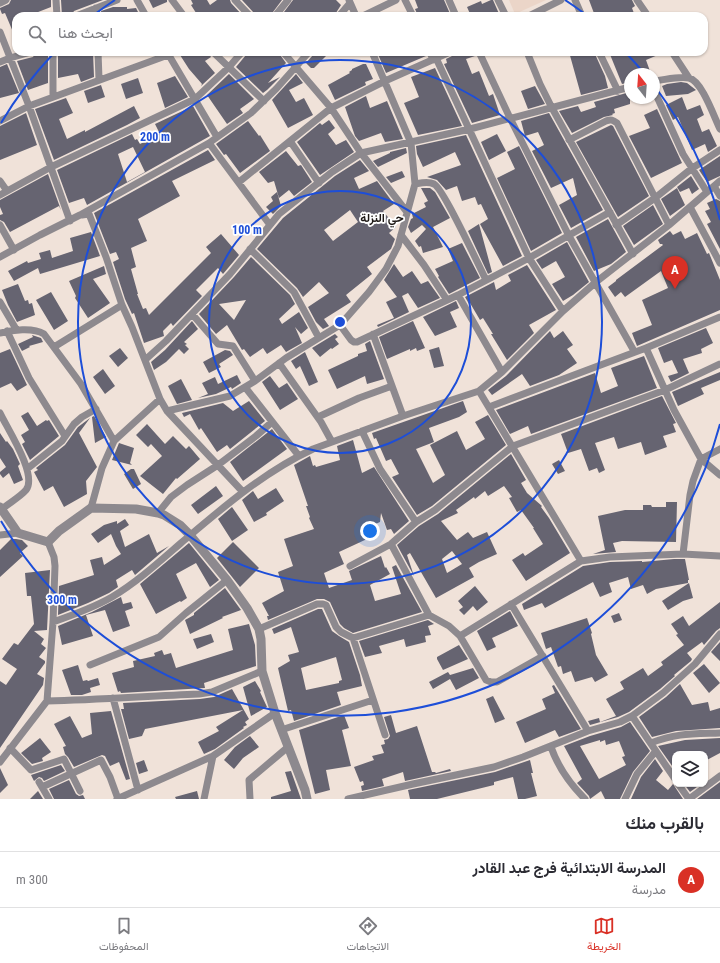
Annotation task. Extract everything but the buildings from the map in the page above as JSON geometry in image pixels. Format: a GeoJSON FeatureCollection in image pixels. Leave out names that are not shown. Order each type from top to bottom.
{"type":"FeatureCollection","features":[{"type":"Feature","properties":{"kind":"street"},"geometry":{"type":"LineString","coordinates":[[0,3],[6,0]]}},
{"type":"Feature","properties":{"kind":"street"},"geometry":{"type":"LineString","coordinates":[[56,0],[57,12]]}},
{"type":"Feature","properties":{"kind":"street"},"geometry":{"type":"LineString","coordinates":[[86,12],[117,0]]}},
{"type":"Feature","properties":{"kind":"street"},"geometry":{"type":"LineString","coordinates":[[137,0],[144,12]]}},
{"type":"Feature","properties":{"kind":"street"},"geometry":{"type":"LineString","coordinates":[[172,0],[181,12]]}},
{"type":"Feature","properties":{"kind":"street"},"geometry":{"type":"LineString","coordinates":[[235,0],[246,12]]}},
{"type":"Feature","properties":{"kind":"street"},"geometry":{"type":"LineString","coordinates":[[279,12],[288,0]]}},
{"type":"Feature","properties":{"kind":"street"},"geometry":{"type":"LineString","coordinates":[[371,12],[396,0]]}},
{"type":"Feature","properties":{"kind":"street"},"geometry":{"type":"LineString","coordinates":[[405,0],[411,12]]}},
{"type":"Feature","properties":{"kind":"street"},"geometry":{"type":"LineString","coordinates":[[449,0],[454,12]]}},
{"type":"Feature","properties":{"kind":"street"},"geometry":{"type":"LineString","coordinates":[[498,0],[504,12]]}},
{"type":"Feature","properties":{"kind":"street"},"geometry":{"type":"LineString","coordinates":[[537,12],[561,0]]}},
{"type":"Feature","properties":{"kind":"street"},"geometry":{"type":"LineString","coordinates":[[575,0],[580,12]]}},
{"type":"Feature","properties":{"kind":"street"},"geometry":{"type":"LineString","coordinates":[[637,0],[645,12]]}},
{"type":"Feature","properties":{"kind":"street"},"geometry":{"type":"LineString","coordinates":[[342,12],[350,2],[354,12]]}},
{"type":"Feature","properties":{"kind":"street"},"geometry":{"type":"LineString","coordinates":[[96,8],[96,12]]}},
{"type":"Feature","properties":{"kind":"street"},"geometry":{"type":"LineString","coordinates":[[0,32],[29,106],[70,221]]}},
{"type":"Feature","properties":{"kind":"street"},"geometry":{"type":"LineString","coordinates":[[0,62],[17,56]]}},
{"type":"Feature","properties":{"kind":"street"},"geometry":{"type":"LineString","coordinates":[[53,56],[53,97]]}},
{"type":"Feature","properties":{"kind":"street"},"geometry":{"type":"LineString","coordinates":[[98,56],[99,79]]}},
{"type":"Feature","properties":{"kind":"street"},"geometry":{"type":"LineString","coordinates":[[0,121],[29,106],[160,56]]}},
{"type":"Feature","properties":{"kind":"street"},"geometry":{"type":"LineString","coordinates":[[170,56],[216,137]]}},
{"type":"Feature","properties":{"kind":"street"},"geometry":{"type":"LineString","coordinates":[[217,56],[264,101]]}},
{"type":"Feature","properties":{"kind":"street"},"geometry":{"type":"LineString","coordinates":[[0,181],[3,193],[51,167],[195,99],[239,56]]}},
{"type":"Feature","properties":{"kind":"street"},"geometry":{"type":"LineString","coordinates":[[287,56],[331,108],[361,154],[407,212]]}},
{"type":"Feature","properties":{"kind":"street"},"geometry":{"type":"LineString","coordinates":[[0,257],[40,235],[70,221],[209,143],[251,113],[306,56]]}},
{"type":"Feature","properties":{"kind":"street"},"geometry":{"type":"LineString","coordinates":[[167,411],[230,396],[246,387],[279,363],[340,325],[369,292],[386,269],[398,246],[415,184],[411,143],[374,56]]}},
{"type":"Feature","properties":{"kind":"street"},"geometry":{"type":"LineString","coordinates":[[433,56],[470,130],[529,258],[563,311]]}},
{"type":"Feature","properties":{"kind":"street"},"geometry":{"type":"LineString","coordinates":[[239,182],[331,108],[385,81],[441,56]]}},
{"type":"Feature","properties":{"kind":"street"},"geometry":{"type":"LineString","coordinates":[[480,56],[569,236],[634,351]]}},
{"type":"Feature","properties":{"kind":"street"},"geometry":{"type":"LineString","coordinates":[[529,56],[552,108],[632,254]]}},
{"type":"Feature","properties":{"kind":"street"},"geometry":{"type":"LineString","coordinates":[[601,56],[618,91]]}},
{"type":"Feature","properties":{"kind":"street"},"geometry":{"type":"LineString","coordinates":[[674,56],[688,78]]}},
{"type":"Feature","properties":{"kind":"street"},"geometry":{"type":"LineString","coordinates":[[660,80],[688,78],[694,81],[700,88],[720,129]]}},
{"type":"Feature","properties":{"kind":"street"},"geometry":{"type":"LineString","coordinates":[[145,360],[230,274],[279,214],[332,172],[361,154],[470,130],[510,118],[624,89]]}},
{"type":"Feature","properties":{"kind":"street"},"geometry":{"type":"LineString","coordinates":[[660,103],[691,169],[707,192]]}},
{"type":"Feature","properties":{"kind":"street"},"geometry":{"type":"LineString","coordinates":[[569,140],[606,121],[611,120],[617,123],[669,225]]}},
{"type":"Feature","properties":{"kind":"street"},"geometry":{"type":"LineString","coordinates":[[290,141],[318,183]]}},
{"type":"Feature","properties":{"kind":"street"},"geometry":{"type":"LineString","coordinates":[[209,143],[270,225]]}},
{"type":"Feature","properties":{"kind":"street"},"geometry":{"type":"LineString","coordinates":[[616,225],[655,198],[691,169],[720,150]]}},
{"type":"Feature","properties":{"kind":"street"},"geometry":{"type":"LineString","coordinates":[[53,622],[95,606],[112,597],[144,574],[243,492],[299,456],[332,442],[403,416],[479,391],[502,372],[563,311],[596,282],[669,225],[720,181]]}},
{"type":"Feature","properties":{"kind":"street"},"geometry":{"type":"LineString","coordinates":[[415,184],[427,182],[438,187],[486,280]]}},
{"type":"Feature","properties":{"kind":"street"},"geometry":{"type":"LineString","coordinates":[[714,186],[720,196]]}},
{"type":"Feature","properties":{"kind":"street"},"geometry":{"type":"LineString","coordinates":[[690,207],[720,263]]}},
{"type":"Feature","properties":{"kind":"street"},"geometry":{"type":"LineString","coordinates":[[340,325],[354,342],[458,295],[529,258],[610,212]]}},
{"type":"Feature","properties":{"kind":"street"},"geometry":{"type":"LineString","coordinates":[[80,215],[89,214],[106,257],[122,305],[160,398],[167,411],[243,492]]}},
{"type":"Feature","properties":{"kind":"street"},"geometry":{"type":"LineString","coordinates":[[0,225],[14,250]]}},
{"type":"Feature","properties":{"kind":"street"},"geometry":{"type":"LineString","coordinates":[[401,235],[424,265],[447,300]]}},
{"type":"Feature","properties":{"kind":"street"},"geometry":{"type":"LineString","coordinates":[[250,249],[294,292],[319,338]]}},
{"type":"Feature","properties":{"kind":"street"},"geometry":{"type":"LineString","coordinates":[[458,295],[502,372]]}},
{"type":"Feature","properties":{"kind":"street"},"geometry":{"type":"LineString","coordinates":[[0,302],[16,330]]}},
{"type":"Feature","properties":{"kind":"street"},"geometry":{"type":"LineString","coordinates":[[54,347],[122,305]]}},
{"type":"Feature","properties":{"kind":"street"},"geometry":{"type":"LineString","coordinates":[[192,314],[218,344],[233,346],[254,381]]}},
{"type":"Feature","properties":{"kind":"street"},"geometry":{"type":"LineString","coordinates":[[489,407],[634,351],[646,348],[720,317]]}},
{"type":"Feature","properties":{"kind":"street"},"geometry":{"type":"LineString","coordinates":[[65,436],[28,378],[4,332],[16,330],[40,331],[44,334],[81,384],[114,441]]}},
{"type":"Feature","properties":{"kind":"street"},"geometry":{"type":"LineString","coordinates":[[373,334],[403,416]]}},
{"type":"Feature","properties":{"kind":"street"},"geometry":{"type":"LineString","coordinates":[[646,348],[674,410],[701,459],[720,475]]}},
{"type":"Feature","properties":{"kind":"street"},"geometry":{"type":"LineString","coordinates":[[279,363],[318,417],[332,442]]}},
{"type":"Feature","properties":{"kind":"street"},"geometry":{"type":"LineString","coordinates":[[350,566],[391,544],[416,522],[435,510],[513,446],[665,390],[720,364]]}},
{"type":"Feature","properties":{"kind":"street"},"geometry":{"type":"LineString","coordinates":[[318,417],[358,398],[392,386]]}},
{"type":"Feature","properties":{"kind":"street"},"geometry":{"type":"LineString","coordinates":[[246,387],[299,456]]}},
{"type":"Feature","properties":{"kind":"street"},"geometry":{"type":"LineString","coordinates":[[479,391],[581,561]]}},
{"type":"Feature","properties":{"kind":"street"},"geometry":{"type":"LineString","coordinates":[[91,508],[102,468],[114,441],[160,398]]}},
{"type":"Feature","properties":{"kind":"street"},"geometry":{"type":"LineString","coordinates":[[27,469],[62,441],[78,421],[96,409]]}},
{"type":"Feature","properties":{"kind":"street"},"geometry":{"type":"LineString","coordinates":[[0,413],[27,469],[29,480],[26,490],[1,508],[18,533]]}},
{"type":"Feature","properties":{"kind":"street"},"geometry":{"type":"LineString","coordinates":[[158,513],[171,497],[218,465],[272,422]]}},
{"type":"Feature","properties":{"kind":"street"},"geometry":{"type":"LineString","coordinates":[[362,431],[380,469],[416,522]]}},
{"type":"Feature","properties":{"kind":"street"},"geometry":{"type":"LineString","coordinates":[[683,554],[690,495],[701,459],[720,449]]}},
{"type":"Feature","properties":{"kind":"street"},"geometry":{"type":"LineString","coordinates":[[48,542],[59,531],[91,508],[136,509],[158,513],[172,519],[190,535],[227,580],[247,608],[259,629],[261,639],[262,671],[275,713],[305,790],[307,799]]}},
{"type":"Feature","properties":{"kind":"street"},"geometry":{"type":"LineString","coordinates":[[0,535],[18,533],[48,542]]}},
{"type":"Feature","properties":{"kind":"street"},"geometry":{"type":"LineString","coordinates":[[1,756],[10,748],[47,701],[53,622],[55,566],[54,557],[48,542]]}},
{"type":"Feature","properties":{"kind":"street"},"geometry":{"type":"LineString","coordinates":[[391,544],[429,615],[449,626],[460,636],[486,680],[497,682],[543,656]]}},
{"type":"Feature","properties":{"kind":"street"},"geometry":{"type":"LineString","coordinates":[[460,636],[581,561],[610,557],[683,554],[720,556]]}},
{"type":"Feature","properties":{"kind":"street"},"geometry":{"type":"LineString","coordinates":[[90,665],[159,638],[186,613],[227,580]]}},
{"type":"Feature","properties":{"kind":"street"},"geometry":{"type":"LineString","coordinates":[[259,629],[317,604],[326,605],[336,627],[341,632],[354,638],[429,615]]}},
{"type":"Feature","properties":{"kind":"street"},"geometry":{"type":"LineString","coordinates":[[511,604],[588,731]]}},
{"type":"Feature","properties":{"kind":"street"},"geometry":{"type":"LineString","coordinates":[[348,799],[494,767],[588,731],[620,722],[632,716],[663,693],[695,664],[720,634]]}},
{"type":"Feature","properties":{"kind":"street"},"geometry":{"type":"LineString","coordinates":[[354,638],[385,735]]}},
{"type":"Feature","properties":{"kind":"street"},"geometry":{"type":"LineString","coordinates":[[47,701],[95,700],[199,694],[212,692],[262,671]]}},
{"type":"Feature","properties":{"kind":"street"},"geometry":{"type":"LineString","coordinates":[[113,698],[138,790]]}},
{"type":"Feature","properties":{"kind":"street"},"geometry":{"type":"LineString","coordinates":[[281,730],[373,700]]}},
{"type":"Feature","properties":{"kind":"street"},"geometry":{"type":"LineString","coordinates":[[48,799],[41,785],[71,774],[101,760],[110,777],[118,799],[213,756],[275,713]]}},
{"type":"Feature","properties":{"kind":"street"},"geometry":{"type":"LineString","coordinates":[[632,716],[672,776]]}},
{"type":"Feature","properties":{"kind":"street"},"geometry":{"type":"LineString","coordinates":[[651,743],[665,737],[678,735],[720,733]]}},
{"type":"Feature","properties":{"kind":"street"},"geometry":{"type":"LineString","coordinates":[[551,746],[562,772],[573,788],[585,799]]}},
{"type":"Feature","properties":{"kind":"street"},"geometry":{"type":"LineString","coordinates":[[250,799],[249,780],[288,747]]}},
{"type":"Feature","properties":{"kind":"street"},"geometry":{"type":"LineString","coordinates":[[10,748],[31,770],[64,759],[80,791]]}},
{"type":"Feature","properties":{"kind":"street"},"geometry":{"type":"LineString","coordinates":[[626,798],[637,774],[655,752]]}},
{"type":"Feature","properties":{"kind":"street"},"geometry":{"type":"LineString","coordinates":[[204,799],[213,756]]}},
{"type":"Feature","properties":{"kind":"street"},"geometry":{"type":"LineString","coordinates":[[680,787],[689,799],[720,776]]}},
{"type":"Feature","properties":{"kind":"shaded area"},"geometry":{"type":"Polygon","coordinates":[[[509,0],[546,0],[519,12],[514,12],[509,0]]]}},
{"type":"Feature","properties":{"kind":"place","name":"المدرسة الابتدائية فرج عبد القادر"},"geometry":{"type":"Point","coordinates":[675,289]}},
{"type":"Feature","properties":{"kind":"district","name":"حي النزلة"},"geometry":{"type":"Point","coordinates":[382,218]}}]}
